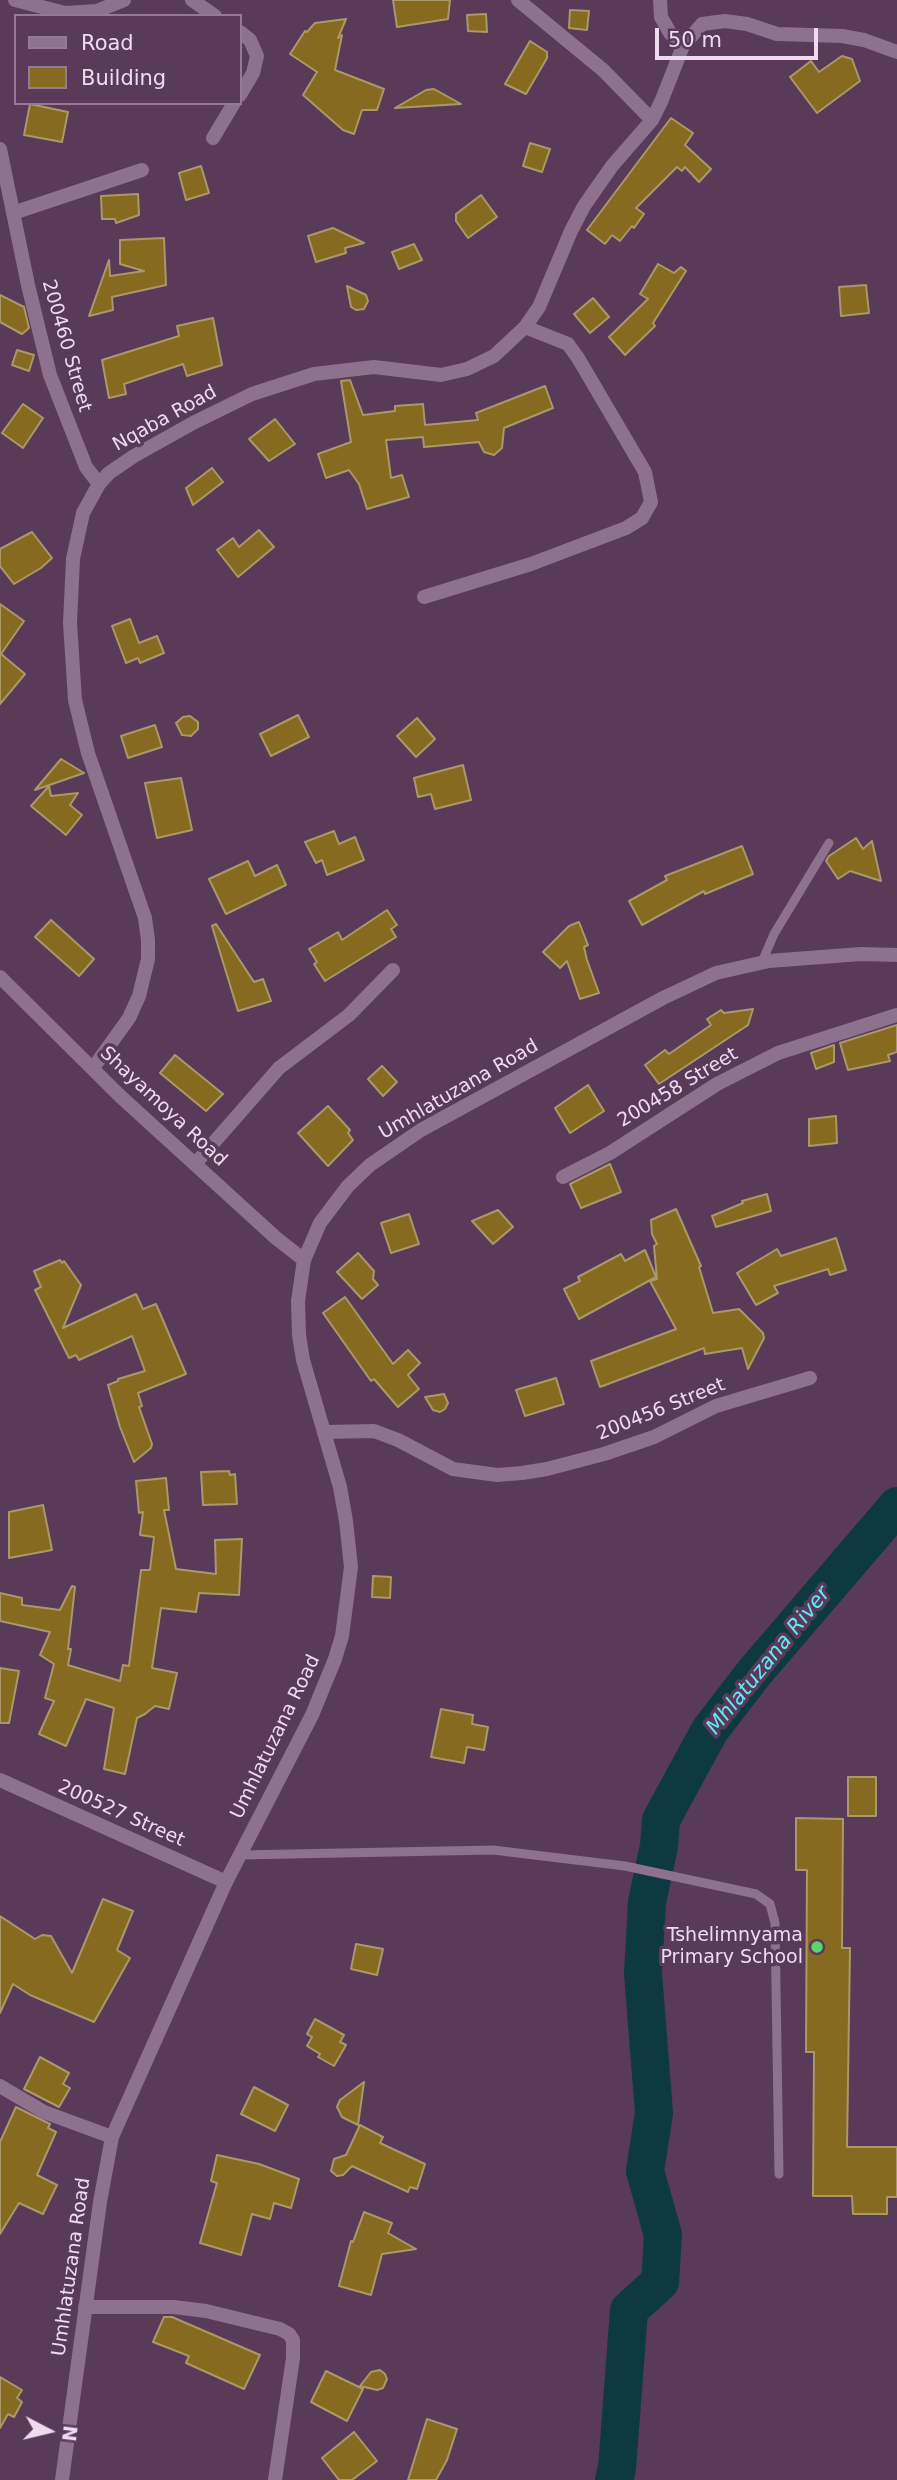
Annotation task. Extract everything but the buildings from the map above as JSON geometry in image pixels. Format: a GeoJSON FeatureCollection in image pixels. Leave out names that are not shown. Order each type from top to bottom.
{"type":"FeatureCollection","features":[{"type":"Feature","properties":{"kind":"street"},"geometry":{"type":"LineString","coordinates":[[15,0],[65,13],[97,10],[124,0]]}},
{"type":"Feature","properties":{"kind":"street"},"geometry":{"type":"LineString","coordinates":[[192,0],[212,14]]}},
{"type":"Feature","properties":{"kind":"street"},"geometry":{"type":"LineString","coordinates":[[518,0],[603,70],[652,120]]}},
{"type":"Feature","properties":{"kind":"street"},"geometry":{"type":"LineString","coordinates":[[660,0],[661,17],[670,33],[683,46]]}},
{"type":"Feature","properties":{"kind":"street","name":"Nqaba Road"},"geometry":{"type":"LineString","coordinates":[[93,1068],[130,1017],[148,959],[149,940],[145,918],[88,753],[75,700],[70,623],[73,559],[83,513],[99,484],[117,467],[157,442],[252,394],[314,374],[374,367],[441,375],[467,369],[494,356],[525,327],[548,290],[571,231],[584,206],[612,166],[652,120],[662,102],[683,46],[702,24],[725,21],[747,24],[777,34],[842,36],[897,51]]}},
{"type":"Feature","properties":{"kind":"street"},"geometry":{"type":"LineString","coordinates":[[242,34],[250,40],[257,56],[253,73],[242,92]]}},
{"type":"Feature","properties":{"kind":"street"},"geometry":{"type":"LineString","coordinates":[[213,138],[233,105]]}},
{"type":"Feature","properties":{"kind":"street","name":"200460 Street"},"geometry":{"type":"LineString","coordinates":[[0,149],[50,375],[86,467],[99,484]]}},
{"type":"Feature","properties":{"kind":"street"},"geometry":{"type":"LineString","coordinates":[[13,213],[142,170]]}},
{"type":"Feature","properties":{"kind":"street"},"geometry":{"type":"LineString","coordinates":[[424,597],[531,564],[626,528],[642,519],[651,502],[645,472],[568,344],[525,327]]}},
{"type":"Feature","properties":{"kind":"street","name":"Umhlatuzana Road"},"geometry":{"type":"LineString","coordinates":[[62,2480],[100,2202],[112,2137],[226,1882],[312,1715],[342,1636],[351,1567],[340,1487],[303,1360],[299,1335],[298,1301],[304,1260],[320,1223],[348,1186],[370,1166],[421,1130],[663,998],[716,973],[762,962],[861,954],[897,955]]}},
{"type":"Feature","properties":{"kind":"street"},"geometry":{"type":"LineString","coordinates":[[195,1164],[279,1068],[349,1016],[393,970]]}},
{"type":"Feature","properties":{"kind":"street","name":"Shayamoya Road"},"geometry":{"type":"LineString","coordinates":[[0,977],[195,1164],[304,1260]]}},
{"type":"Feature","properties":{"kind":"street","name":"200458 Street"},"geometry":{"type":"LineString","coordinates":[[563,1177],[610,1153],[717,1084],[778,1053],[897,1015]]}},
{"type":"Feature","properties":{"kind":"street","name":"200456 Street"},"geometry":{"type":"LineString","coordinates":[[324,1432],[374,1431],[398,1440],[453,1469],[497,1475],[522,1473],[604,1454],[654,1437],[716,1406],[810,1378]]}},
{"type":"Feature","properties":{"kind":"street","name":"200527 Street"},"geometry":{"type":"LineString","coordinates":[[0,1780],[226,1882]]}},
{"type":"Feature","properties":{"kind":"street"},"geometry":{"type":"LineString","coordinates":[[0,2087],[44,2112],[112,2137]]}},
{"type":"Feature","properties":{"kind":"street"},"geometry":{"type":"LineString","coordinates":[[85,2306],[174,2307],[206,2311],[280,2329],[289,2334],[293,2340],[291,2371],[275,2480]]}},
{"type":"Feature","properties":{"kind":"lane"},"geometry":{"type":"LineString","coordinates":[[762,962],[774,934],[829,843]]}},
{"type":"Feature","properties":{"kind":"lane"},"geometry":{"type":"LineString","coordinates":[[240,1855],[493,1850],[625,1866],[756,1894],[770,1904],[774,1915],[779,2174]]}},
{"type":"Feature","properties":{"kind":"waterway","name":"Mhlatuzana River"},"geometry":{"type":"LineString","coordinates":[[614,2480],[629,2310],[660,2282],[663,2235],[645,2171],[654,2113],[643,1973],[647,1902],[659,1846],[661,1820],[710,1730],[754,1673],[897,1506]]}},
{"type":"Feature","properties":{"kind":"place","name":"Tshelimnyama Primary School"},"geometry":{"type":"Point","coordinates":[817,1947]}}]}
